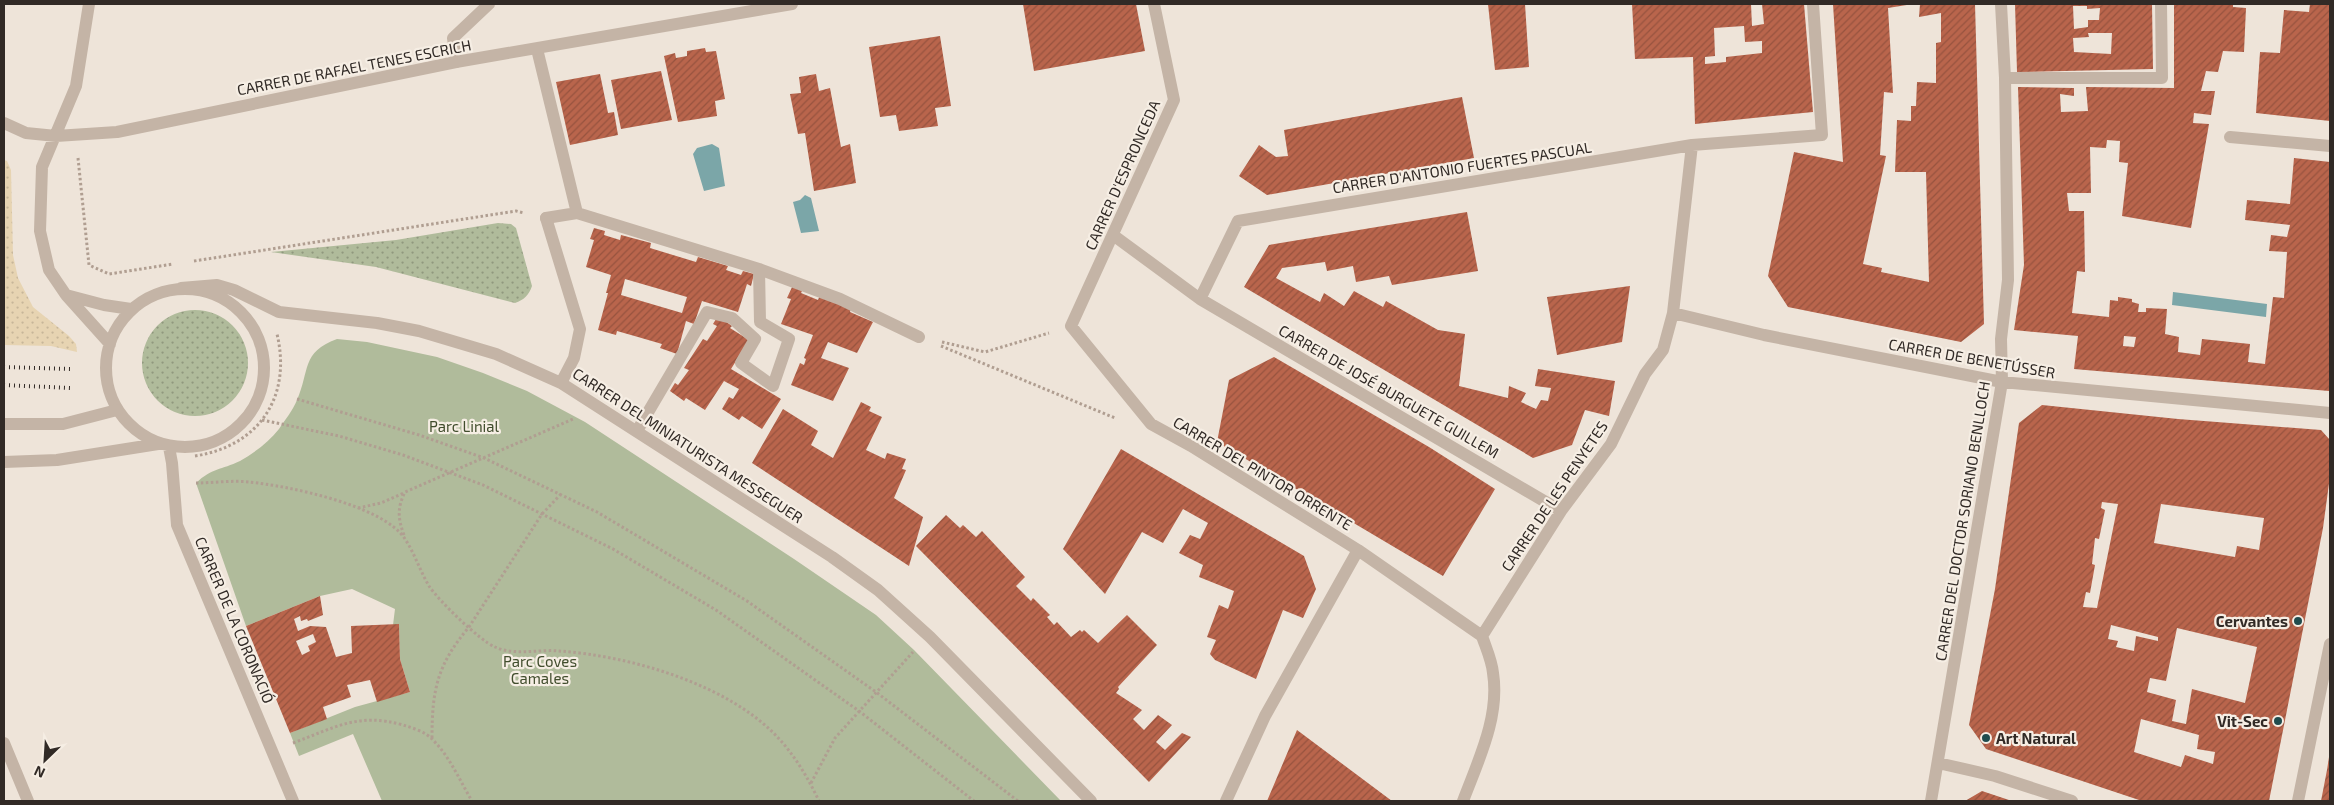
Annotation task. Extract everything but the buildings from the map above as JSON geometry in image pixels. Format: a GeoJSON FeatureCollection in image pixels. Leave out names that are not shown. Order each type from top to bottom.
{"type":"FeatureCollection","features":[{"type":"Feature","properties":{"kind":"street"},"geometry":{"type":"LineString","coordinates":[[89,4],[76,86],[42,167],[40,231],[49,270],[66,295],[110,344]]}},
{"type":"Feature","properties":{"kind":"street"},"geometry":{"type":"LineString","coordinates":[[456,62],[453,38],[489,4]]}},
{"type":"Feature","properties":{"kind":"street","name":"CARRER DE RAFAEL TENES ESCRICH"},"geometry":{"type":"LineString","coordinates":[[4,123],[26,133],[56,136],[117,132],[456,62],[792,4]]}},
{"type":"Feature","properties":{"kind":"street","name":"CARRER D'ESPRONCEDA"},"geometry":{"type":"LineString","coordinates":[[1071,326],[1174,100],[1154,4]]}},
{"type":"Feature","properties":{"kind":"street"},"geometry":{"type":"LineString","coordinates":[[1692,145],[1822,135],[1813,4]]}},
{"type":"Feature","properties":{"kind":"street","name":"CARRER DEL DOCTOR SORIANO BENLLOCH"},"geometry":{"type":"LineString","coordinates":[[1931,801],[2002,382],[2001,339],[2008,280],[2005,78],[2000,4]]}},
{"type":"Feature","properties":{"kind":"street"},"geometry":{"type":"LineString","coordinates":[[2005,78],[2162,78],[2161,4]]}},
{"type":"Feature","properties":{"kind":"street"},"geometry":{"type":"LineString","coordinates":[[538,49],[576,213]]}},
{"type":"Feature","properties":{"kind":"street"},"geometry":{"type":"LineString","coordinates":[[2230,137],[2330,146]]}},
{"type":"Feature","properties":{"kind":"street","name":"CARRER D'ANTONIO FUERTES PASCUAL"},"geometry":{"type":"LineString","coordinates":[[1200,299],[1238,221],[1692,145]]}},
{"type":"Feature","properties":{"kind":"street","name":"CARRER DE LES PENYETES"},"geometry":{"type":"LineString","coordinates":[[1482,636],[1561,511],[1611,444],[1645,374],[1663,350],[1673,313],[1692,145]]}},
{"type":"Feature","properties":{"kind":"street"},"geometry":{"type":"LineString","coordinates":[[561,383],[574,358],[580,329],[546,218],[576,213],[759,269],[840,299],[919,336]]}},
{"type":"Feature","properties":{"kind":"street","name":"CARRER DE JOSÉ BURGUETE GUILLEM"},"geometry":{"type":"LineString","coordinates":[[1113,235],[1200,299],[1561,511]]}},
{"type":"Feature","properties":{"kind":"street"},"geometry":{"type":"LineString","coordinates":[[638,431],[707,312],[732,318],[755,339],[741,363],[773,386],[789,339],[760,322],[759,269]]}},
{"type":"Feature","properties":{"kind":"street","name":"CARRER DEL MINIATURISTA MESSEGUER"},"geometry":{"type":"LineString","coordinates":[[181,288],[217,285],[234,290],[266,307],[299,316],[377,323],[419,332],[496,354],[561,383],[832,557],[878,590],[930,637],[1091,801]]}},
{"type":"Feature","properties":{"kind":"street"},"geometry":{"type":"LineString","coordinates":[[4,462],[57,460],[163,445],[188,448],[213,443],[234,430],[252,412],[262,390],[265,365],[260,340],[248,318],[229,301],[206,291],[181,288],[154,294],[131,309],[114,331],[106,356],[107,384],[117,410],[136,431],[163,445]]}},
{"type":"Feature","properties":{"kind":"street"},"geometry":{"type":"LineString","coordinates":[[66,295],[104,305],[131,309]]}},
{"type":"Feature","properties":{"kind":"street","name":"CARRER DE BENETÚSSER"},"geometry":{"type":"LineString","coordinates":[[1673,313],[1764,335],[2002,382],[2330,413]]}},
{"type":"Feature","properties":{"kind":"street","name":"CARRER DEL PINTOR ORRENTE"},"geometry":{"type":"LineString","coordinates":[[1071,326],[1151,424],[1191,446],[1358,550]]}},
{"type":"Feature","properties":{"kind":"street"},"geometry":{"type":"LineString","coordinates":[[4,424],[63,424],[117,410]]}},
{"type":"Feature","properties":{"kind":"street","name":"CARRER DE LA CORONACIÓ"},"geometry":{"type":"LineString","coordinates":[[163,445],[172,463],[177,525],[293,801]]}},
{"type":"Feature","properties":{"kind":"street"},"geometry":{"type":"LineString","coordinates":[[1226,801],[1265,716],[1358,550],[1482,636],[1493,673],[1493,703],[1487,738],[1463,801]]}},
{"type":"Feature","properties":{"kind":"street"},"geometry":{"type":"LineString","coordinates":[[2298,801],[2330,644]]}},
{"type":"Feature","properties":{"kind":"street"},"geometry":{"type":"LineString","coordinates":[[4,743],[28,801]]}},
{"type":"Feature","properties":{"kind":"street"},"geometry":{"type":"LineString","coordinates":[[1938,763],[1995,776],[2072,801]]}},
{"type":"Feature","properties":{"kind":"path"},"geometry":{"type":"LineString","coordinates":[[85,134],[78,156],[89,265],[109,274],[177,263]]}},
{"type":"Feature","properties":{"kind":"path"},"geometry":{"type":"LineString","coordinates":[[186,262],[516,211],[546,218]]}},
{"type":"Feature","properties":{"kind":"path"},"geometry":{"type":"LineString","coordinates":[[163,445],[180,458],[223,449],[249,433],[262,420],[276,397],[282,374],[277,335],[266,307]]}},
{"type":"Feature","properties":{"kind":"path"},"geometry":{"type":"LineString","coordinates":[[919,336],[986,352],[1071,326]]}},
{"type":"Feature","properties":{"kind":"path","name":"CARRER DEL PINTOR ORRENTE"},"geometry":{"type":"LineString","coordinates":[[919,336],[1048,392],[1125,422],[1151,424]]}},
{"type":"Feature","properties":{"kind":"path"},"geometry":{"type":"LineString","coordinates":[[298,400],[419,435],[484,458],[597,512],[747,601],[876,692],[1018,801]]}},
{"type":"Feature","properties":{"kind":"path"},"geometry":{"type":"LineString","coordinates":[[357,508],[380,503],[576,418]]}},
{"type":"Feature","properties":{"kind":"path"},"geometry":{"type":"LineString","coordinates":[[262,420],[339,436],[403,455],[450,472],[483,485],[614,549],[716,610],[859,711],[974,801]]}},
{"type":"Feature","properties":{"kind":"path"},"geometry":{"type":"LineString","coordinates":[[196,483],[248,482],[332,499],[386,520],[404,537]]}},
{"type":"Feature","properties":{"kind":"path"},"geometry":{"type":"LineString","coordinates":[[405,492],[398,504],[398,520],[404,537],[429,586],[449,610],[495,647],[524,652],[558,650],[633,663],[660,670],[706,689],[746,710],[781,740],[811,784],[819,801]]}},
{"type":"Feature","properties":{"kind":"path"},"geometry":{"type":"LineString","coordinates":[[432,738],[432,708],[438,674],[458,640],[469,627],[542,514],[561,494]]}},
{"type":"Feature","properties":{"kind":"path"},"geometry":{"type":"LineString","coordinates":[[811,784],[835,738],[914,650]]}},
{"type":"Feature","properties":{"kind":"path"},"geometry":{"type":"LineString","coordinates":[[272,751],[359,719],[384,720],[412,728],[432,738],[446,755],[472,801]]}},
{"type":"Feature","properties":{"kind":"sand"},"geometry":{"type":"Polygon","coordinates":[[[4,160],[7,161],[11,170],[13,255],[18,278],[33,307],[69,336],[76,344],[77,352],[51,346],[4,345],[4,160]]]}},
{"type":"Feature","properties":{"kind":"green space"},"geometry":{"type":"Polygon","coordinates":[[[498,223],[511,224],[516,228],[532,286],[526,297],[515,303],[376,267],[271,252],[396,240],[498,223]]]}},
{"type":"Feature","properties":{"kind":"green space"},"geometry":{"type":"Polygon","coordinates":[[[195,310],[215,314],[232,326],[244,343],[248,363],[244,383],[232,400],[215,412],[195,416],[175,412],[158,400],[146,383],[142,363],[146,343],[158,326],[175,314],[195,310]]]}},
{"type":"Feature","properties":{"kind":"green space","name":"Parc Coves Camales"},"geometry":{"type":"Polygon","coordinates":[[[337,339],[367,342],[437,357],[527,391],[585,422],[876,615],[914,650],[1061,801],[382,801],[353,734],[299,756],[290,733],[355,707],[410,692],[400,659],[399,625],[393,625],[395,609],[352,589],[320,596],[246,626],[196,483],[212,472],[245,458],[271,438],[295,404],[312,356],[325,344],[337,339]]]}},
{"type":"Feature","properties":{"kind":"water"},"geometry":{"type":"Polygon","coordinates":[[[712,144],[719,148],[725,186],[704,191],[693,154],[697,148],[712,144]]]}},
{"type":"Feature","properties":{"kind":"water"},"geometry":{"type":"Polygon","coordinates":[[[805,195],[811,198],[819,231],[801,233],[793,202],[800,200],[805,195]]]}},
{"type":"Feature","properties":{"kind":"water"},"geometry":{"type":"Polygon","coordinates":[[[2173,292],[2267,304],[2266,317],[2172,305],[2173,292]]]}},
{"type":"Feature","properties":{"kind":"railway"},"geometry":{"type":"LineString","coordinates":[[4,367],[70,369]]}},
{"type":"Feature","properties":{"kind":"railway"},"geometry":{"type":"LineString","coordinates":[[4,385],[70,388]]}},
{"type":"Feature","properties":{"kind":"place","name":"Cervantes"},"geometry":{"type":"Point","coordinates":[2298,621]}},
{"type":"Feature","properties":{"kind":"place","name":"Vit-Sec"},"geometry":{"type":"Point","coordinates":[2278,721]}},
{"type":"Feature","properties":{"kind":"place","name":"Art Natural"},"geometry":{"type":"Point","coordinates":[1986,738]}},
{"type":"Feature","properties":{"kind":"park label","name":"Parc Linial"},"geometry":{"type":"Point","coordinates":[464,426]}}]}
